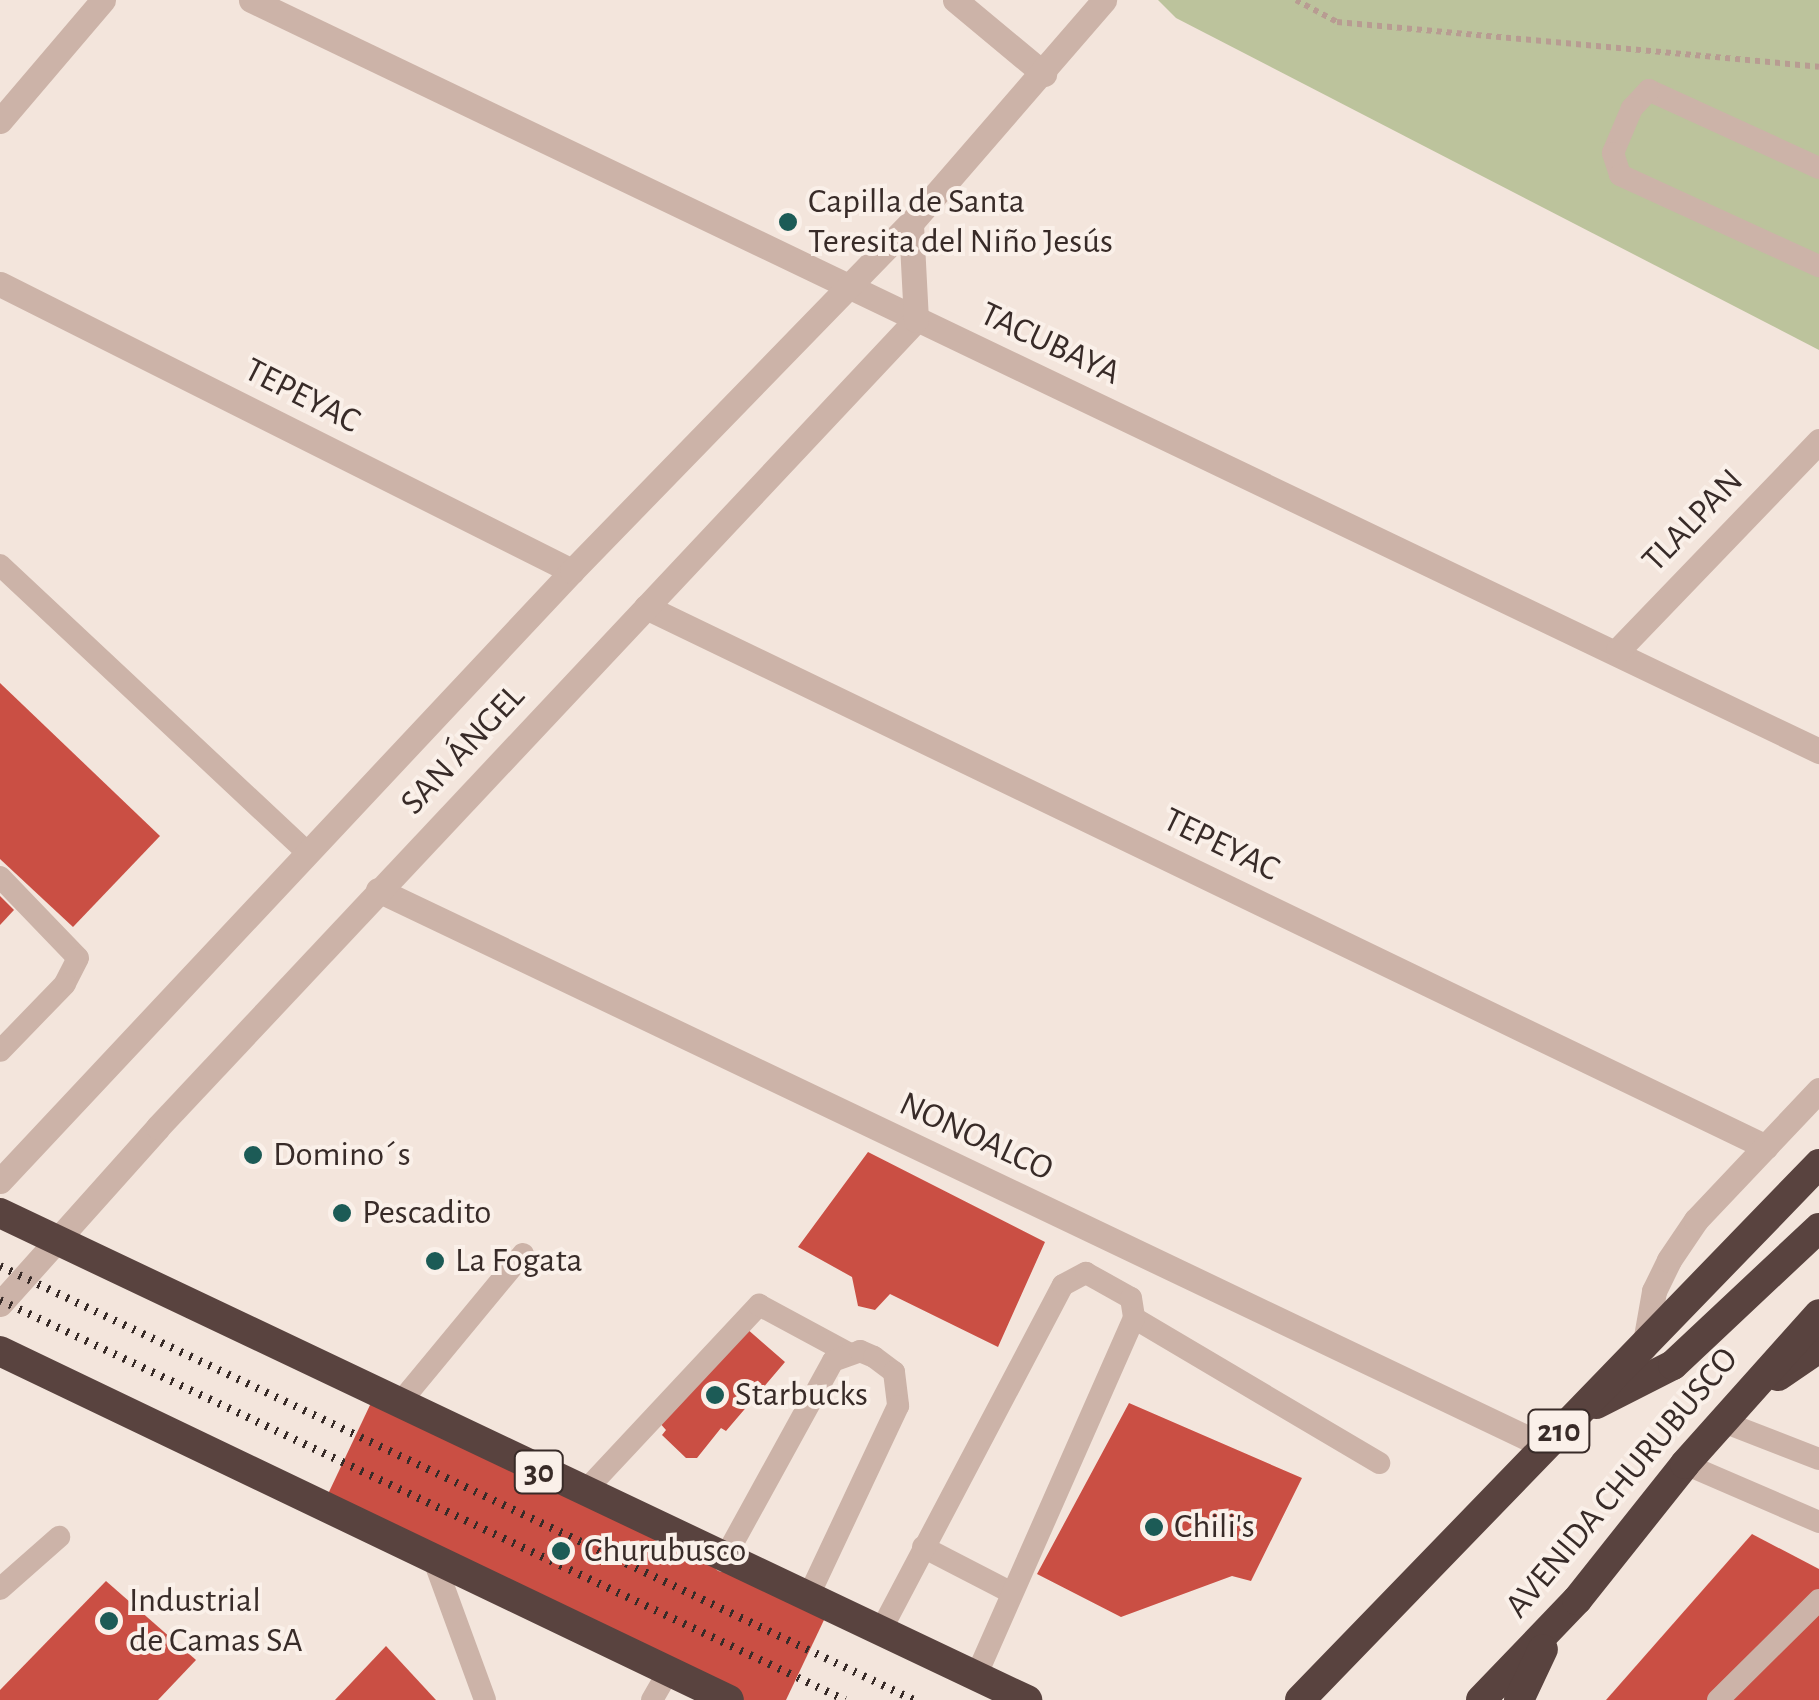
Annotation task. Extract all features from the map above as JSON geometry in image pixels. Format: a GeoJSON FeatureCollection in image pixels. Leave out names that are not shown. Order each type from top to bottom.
{"type":"FeatureCollection","features":[{"type":"Feature","properties":{"kind":"highway","name":"AVENIDA CHURUBUSCO"},"geometry":{"type":"LineString","coordinates":[[1300,1700],[1819,1164]]}},
{"type":"Feature","properties":{"kind":"highway","name":"30"},"geometry":{"type":"LineString","coordinates":[[0,1214],[723,1561],[1027,1700]]}},
{"type":"Feature","properties":{"kind":"highway"},"geometry":{"type":"LineString","coordinates":[[1581,1410],[1673,1365],[1819,1228]]}},
{"type":"Feature","properties":{"kind":"highway","name":"AVENIDA CHURUBUSCO"},"geometry":{"type":"LineString","coordinates":[[1481,1700],[1577,1600],[1685,1464],[1819,1314]]}},
{"type":"Feature","properties":{"kind":"highway"},"geometry":{"type":"LineString","coordinates":[[1730,1412],[1819,1348]]}},
{"type":"Feature","properties":{"kind":"highway"},"geometry":{"type":"LineString","coordinates":[[0,1351],[729,1700]]}},
{"type":"Feature","properties":{"kind":"highway"},"geometry":{"type":"LineString","coordinates":[[1519,1700],[1533,1663],[1577,1600]]}},
{"type":"Feature","properties":{"kind":"street"},"geometry":{"type":"LineString","coordinates":[[0,121],[103,0]]}},
{"type":"Feature","properties":{"kind":"street","name":"TACUBAYA"},"geometry":{"type":"LineString","coordinates":[[251,0],[916,320],[1618,650],[1819,751]]}},
{"type":"Feature","properties":{"kind":"street"},"geometry":{"type":"LineString","coordinates":[[955,0],[1044,74]]}},
{"type":"Feature","properties":{"kind":"street","name":"SAN ÁNGEL"},"geometry":{"type":"LineString","coordinates":[[0,1182],[572,571],[845,285],[911,223],[1044,74],[1104,0]]}},
{"type":"Feature","properties":{"kind":"street"},"geometry":{"type":"LineString","coordinates":[[911,223],[916,320]]}},
{"type":"Feature","properties":{"kind":"street","name":"TEPEYAC"},"geometry":{"type":"LineString","coordinates":[[0,284],[572,571]]}},
{"type":"Feature","properties":{"kind":"street","name":"SAN ÁNGEL"},"geometry":{"type":"LineString","coordinates":[[0,1304],[55,1239],[378,890],[916,320]]}},
{"type":"Feature","properties":{"kind":"street","name":"TLALPAN"},"geometry":{"type":"LineString","coordinates":[[1618,650],[1819,441]]}},
{"type":"Feature","properties":{"kind":"street","name":"TEPEYAC"},"geometry":{"type":"LineString","coordinates":[[646,607],[1766,1147]]}},
{"type":"Feature","properties":{"kind":"street","name":"NONOALCO"},"geometry":{"type":"LineString","coordinates":[[378,890],[1544,1446]]}},
{"type":"Feature","properties":{"kind":"street"},"geometry":{"type":"LineString","coordinates":[[1644,1349],[1654,1291],[1696,1220],[1819,1090]]}},
{"type":"Feature","properties":{"kind":"lane"},"geometry":{"type":"LineString","coordinates":[[1819,168],[1649,90],[1632,108],[1614,153],[1620,175],[1819,266]]}},
{"type":"Feature","properties":{"kind":"lane"},"geometry":{"type":"LineString","coordinates":[[0,564],[308,853]]}},
{"type":"Feature","properties":{"kind":"lane"},"geometry":{"type":"LineString","coordinates":[[0,877],[78,958],[65,984],[0,1051]]}},
{"type":"Feature","properties":{"kind":"lane"},"geometry":{"type":"LineString","coordinates":[[398,1405],[523,1254]]}},
{"type":"Feature","properties":{"kind":"lane"},"geometry":{"type":"LineString","coordinates":[[880,1632],[1069,1278],[1086,1274],[1124,1292],[1135,1304],[1134,1318],[976,1676]]}},
{"type":"Feature","properties":{"kind":"lane"},"geometry":{"type":"LineString","coordinates":[[583,1493],[759,1304],[848,1353],[874,1357],[894,1372],[898,1406],[807,1599]]}},
{"type":"Feature","properties":{"kind":"lane"},"geometry":{"type":"LineString","coordinates":[[1134,1318],[1380,1463]]}},
{"type":"Feature","properties":{"kind":"lane"},"geometry":{"type":"LineString","coordinates":[[723,1561],[822,1379],[848,1353]]}},
{"type":"Feature","properties":{"kind":"lane"},"geometry":{"type":"LineString","coordinates":[[1730,1412],[1819,1459]]}},
{"type":"Feature","properties":{"kind":"lane"},"geometry":{"type":"LineString","coordinates":[[1685,1464],[1819,1522]]}},
{"type":"Feature","properties":{"kind":"lane"},"geometry":{"type":"LineString","coordinates":[[0,1590],[59,1538]]}},
{"type":"Feature","properties":{"kind":"lane"},"geometry":{"type":"LineString","coordinates":[[923,1547],[1010,1592]]}},
{"type":"Feature","properties":{"kind":"lane"},"geometry":{"type":"LineString","coordinates":[[432,1555],[485,1700]]}},
{"type":"Feature","properties":{"kind":"lane"},"geometry":{"type":"LineString","coordinates":[[1718,1700],[1819,1600]]}},
{"type":"Feature","properties":{"kind":"lane"},"geometry":{"type":"LineString","coordinates":[[652,1700],[669,1671]]}},
{"type":"Feature","properties":{"kind":"path"},"geometry":{"type":"LineString","coordinates":[[1296,0],[1337,22],[1819,67]]}},
{"type":"Feature","properties":{"kind":"green space"},"geometry":{"type":"Polygon","coordinates":[[[1158,0],[1819,0],[1819,350],[1176,18],[1158,0]]]}},
{"type":"Feature","properties":{"kind":"building"},"geometry":{"type":"Polygon","coordinates":[[[0,683],[160,836],[73,927],[0,859],[0,683]]]}},
{"type":"Feature","properties":{"kind":"building"},"geometry":{"type":"Polygon","coordinates":[[[0,896],[14,910],[0,925],[0,896]]]}},
{"type":"Feature","properties":{"kind":"building"},"geometry":{"type":"Polygon","coordinates":[[[868,1152],[1045,1242],[998,1347],[890,1294],[875,1310],[858,1306],[852,1277],[798,1247],[868,1152]]]}},
{"type":"Feature","properties":{"kind":"building"},"geometry":{"type":"Polygon","coordinates":[[[746,1328],[785,1362],[726,1431],[721,1428],[697,1458],[686,1458],[662,1435],[666,1430],[658,1421],[746,1328]]]}},
{"type":"Feature","properties":{"kind":"building"},"geometry":{"type":"Polygon","coordinates":[[[379,1386],[833,1601],[786,1700],[719,1700],[320,1511],[379,1386]]]}},
{"type":"Feature","properties":{"kind":"building"},"geometry":{"type":"Polygon","coordinates":[[[1129,1403],[1302,1478],[1251,1581],[1232,1576],[1121,1617],[1037,1574],[1129,1403]]]}},
{"type":"Feature","properties":{"kind":"building"},"geometry":{"type":"Polygon","coordinates":[[[1752,1534],[1819,1569],[1819,1700],[1606,1700],[1752,1534]]]}},
{"type":"Feature","properties":{"kind":"building","name":"Industrial de Camas SA"},"geometry":{"type":"Polygon","coordinates":[[[106,1581],[196,1660],[158,1700],[0,1700],[0,1690],[106,1581]]]}},
{"type":"Feature","properties":{"kind":"building"},"geometry":{"type":"Polygon","coordinates":[[[386,1646],[436,1700],[335,1700],[386,1646]]]}},
{"type":"Feature","properties":{"kind":"railway"},"geometry":{"type":"LineString","coordinates":[[0,1266],[914,1700]]}},
{"type":"Feature","properties":{"kind":"railway"},"geometry":{"type":"LineString","coordinates":[[0,1300],[845,1700]]}},
{"type":"Feature","properties":{"kind":"place","name":"Capilla de Santa Teresita del Niño Jesús"},"geometry":{"type":"Point","coordinates":[788,222]}},
{"type":"Feature","properties":{"kind":"place","name":"Domino´s"},"geometry":{"type":"Point","coordinates":[253,1155]}},
{"type":"Feature","properties":{"kind":"place","name":"Pescadito"},"geometry":{"type":"Point","coordinates":[342,1213]}},
{"type":"Feature","properties":{"kind":"place","name":"La Fogata"},"geometry":{"type":"Point","coordinates":[435,1261]}},
{"type":"Feature","properties":{"kind":"place","name":"Starbucks"},"geometry":{"type":"Point","coordinates":[715,1395]}},
{"type":"Feature","properties":{"kind":"place","name":"Chili's"},"geometry":{"type":"Point","coordinates":[1154,1527]}},
{"type":"Feature","properties":{"kind":"place","name":"Churubusco"},"geometry":{"type":"Point","coordinates":[561,1551]}},
{"type":"Feature","properties":{"kind":"place","name":"Industrial de Camas SA"},"geometry":{"type":"Point","coordinates":[109,1621]}}]}
